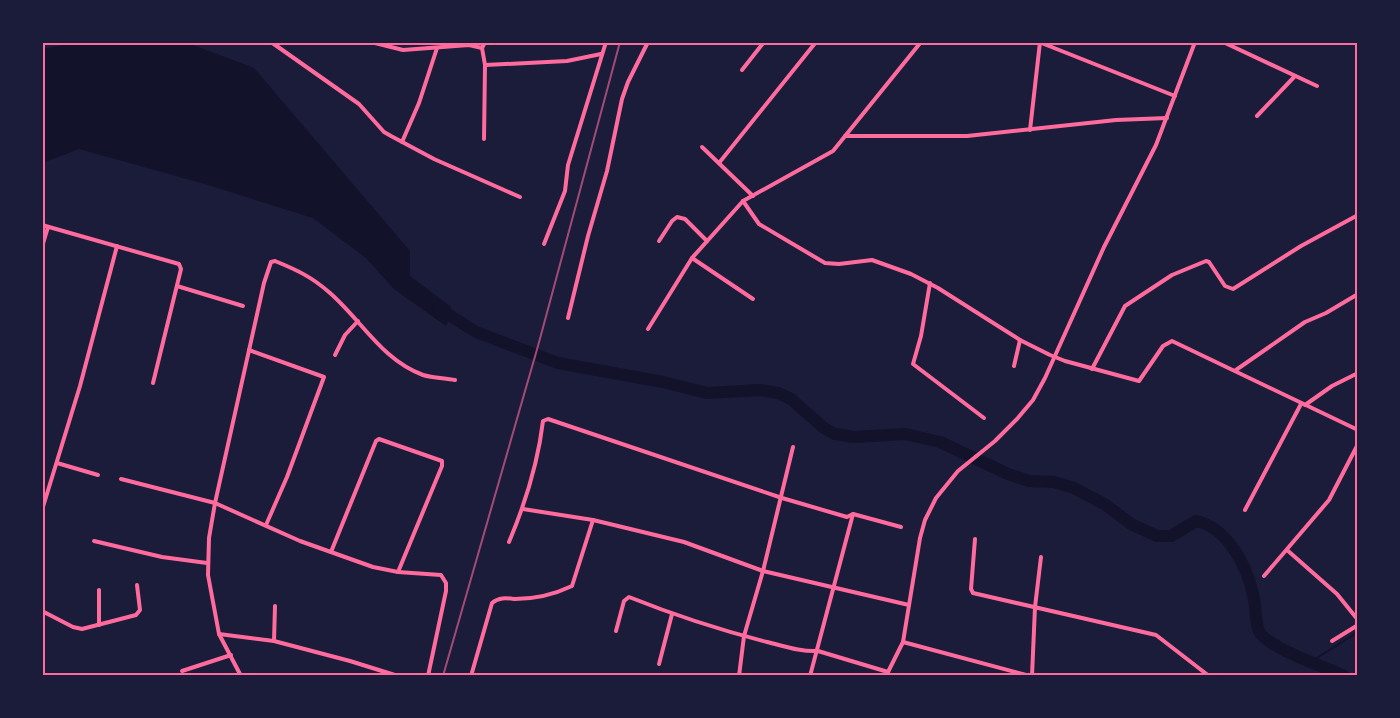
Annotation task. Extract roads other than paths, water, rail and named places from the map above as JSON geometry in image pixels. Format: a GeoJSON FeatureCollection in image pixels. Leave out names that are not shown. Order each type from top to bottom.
{"type":"FeatureCollection","features":[{"type":"Feature","properties":{"kind":"street"},"geometry":{"type":"LineString","coordinates":[[271,42],[359,104],[384,132],[434,159],[520,197]]}},
{"type":"Feature","properties":{"kind":"street"},"geometry":{"type":"LineString","coordinates":[[371,42],[392,48],[413,50],[469,45],[482,48]]}},
{"type":"Feature","properties":{"kind":"street"},"geometry":{"type":"LineString","coordinates":[[392,48],[393,42]]}},
{"type":"Feature","properties":{"kind":"street"},"geometry":{"type":"LineString","coordinates":[[484,139],[485,65],[482,48],[485,42]]}},
{"type":"Feature","properties":{"kind":"street"},"geometry":{"type":"LineString","coordinates":[[544,244],[565,191],[568,165],[606,42]]}},
{"type":"Feature","properties":{"kind":"street"},"geometry":{"type":"LineString","coordinates":[[568,318],[607,171],[622,99],[648,42]]}},
{"type":"Feature","properties":{"kind":"street"},"geometry":{"type":"LineString","coordinates":[[742,70],[765,42]]}},
{"type":"Feature","properties":{"kind":"street"},"geometry":{"type":"LineString","coordinates":[[719,163],[816,42]]}},
{"type":"Feature","properties":{"kind":"street"},"geometry":{"type":"LineString","coordinates":[[648,329],[692,258],[743,201],[825,157],[845,136],[921,42]]}},
{"type":"Feature","properties":{"kind":"street"},"geometry":{"type":"LineString","coordinates":[[1030,130],[1039,42],[1175,96]]}},
{"type":"Feature","properties":{"kind":"street"},"geometry":{"type":"LineString","coordinates":[[616,631],[626,598],[744,636],[806,651],[818,651],[887,674],[903,642],[925,520],[936,498],[958,471],[994,441],[1033,400],[1104,247],[1156,145],[1195,42]]}},
{"type":"Feature","properties":{"kind":"street"},"geometry":{"type":"LineString","coordinates":[[1223,42],[1317,86]]}},
{"type":"Feature","properties":{"kind":"street"},"geometry":{"type":"LineString","coordinates":[[402,142],[419,103],[437,48]]}},
{"type":"Feature","properties":{"kind":"street"},"geometry":{"type":"LineString","coordinates":[[485,65],[567,61],[601,54]]}},
{"type":"Feature","properties":{"kind":"street"},"geometry":{"type":"LineString","coordinates":[[1257,116],[1296,76]]}},
{"type":"Feature","properties":{"kind":"street"},"geometry":{"type":"LineString","coordinates":[[845,136],[967,136],[1116,120],[1167,118]]}},
{"type":"Feature","properties":{"kind":"street"},"geometry":{"type":"LineString","coordinates":[[702,147],[753,196]]}},
{"type":"Feature","properties":{"kind":"street"},"geometry":{"type":"LineString","coordinates":[[743,201],[759,224],[825,263],[839,264],[872,260],[911,274],[1020,340],[1065,362],[1139,381],[1163,346],[1172,341],[1358,430]]}},
{"type":"Feature","properties":{"kind":"street"},"geometry":{"type":"LineString","coordinates":[[1092,369],[1122,309],[1172,275],[1206,261],[1225,286],[1233,289],[1301,246],[1358,214]]}},
{"type":"Feature","properties":{"kind":"street"},"geometry":{"type":"LineString","coordinates":[[659,241],[677,217],[686,219],[707,241]]}},
{"type":"Feature","properties":{"kind":"street"},"geometry":{"type":"LineString","coordinates":[[42,225],[179,264],[181,269],[153,383]]}},
{"type":"Feature","properties":{"kind":"street"},"geometry":{"type":"LineString","coordinates":[[42,247],[48,227]]}},
{"type":"Feature","properties":{"kind":"street"},"geometry":{"type":"LineString","coordinates":[[42,510],[80,386],[117,246]]}},
{"type":"Feature","properties":{"kind":"street"},"geometry":{"type":"LineString","coordinates":[[692,258],[753,299]]}},
{"type":"Feature","properties":{"kind":"street"},"geometry":{"type":"LineString","coordinates":[[241,676],[219,634],[207,563],[208,538],[264,283],[271,262],[275,261],[298,269],[329,292],[358,321],[378,346],[397,361],[424,375],[455,380]]}},
{"type":"Feature","properties":{"kind":"street"},"geometry":{"type":"LineString","coordinates":[[930,284],[921,336],[912,364],[984,418]]}},
{"type":"Feature","properties":{"kind":"street"},"geometry":{"type":"LineString","coordinates":[[177,286],[243,306]]}},
{"type":"Feature","properties":{"kind":"street"},"geometry":{"type":"LineString","coordinates":[[1236,370],[1305,322],[1326,313],[1358,294]]}},
{"type":"Feature","properties":{"kind":"street"},"geometry":{"type":"LineString","coordinates":[[334,355],[345,335],[358,321]]}},
{"type":"Feature","properties":{"kind":"street"},"geometry":{"type":"LineString","coordinates":[[1014,366],[1020,340]]}},
{"type":"Feature","properties":{"kind":"street"},"geometry":{"type":"LineString","coordinates":[[249,350],[324,377],[287,477],[266,525]]}},
{"type":"Feature","properties":{"kind":"street"},"geometry":{"type":"LineString","coordinates":[[1245,510],[1302,404],[1358,373]]}},
{"type":"Feature","properties":{"kind":"street"},"geometry":{"type":"LineString","coordinates":[[509,542],[523,509],[541,441],[543,421],[548,419],[782,498],[847,517],[853,514],[901,527]]}},
{"type":"Feature","properties":{"kind":"street"},"geometry":{"type":"LineString","coordinates":[[331,552],[376,441],[379,439],[442,461],[443,464],[398,572]]}},
{"type":"Feature","properties":{"kind":"street"},"geometry":{"type":"LineString","coordinates":[[1264,576],[1333,494],[1358,444]]}},
{"type":"Feature","properties":{"kind":"street"},"geometry":{"type":"LineString","coordinates":[[740,676],[744,636],[782,498],[793,447]]}},
{"type":"Feature","properties":{"kind":"street"},"geometry":{"type":"LineString","coordinates":[[57,463],[98,475]]}},
{"type":"Feature","properties":{"kind":"street"},"geometry":{"type":"LineString","coordinates":[[121,479],[215,503],[300,541],[373,567],[398,572],[441,575],[446,583],[428,676]]}},
{"type":"Feature","properties":{"kind":"street"},"geometry":{"type":"LineString","coordinates":[[523,509],[593,520],[684,542],[763,571],[909,605]]}},
{"type":"Feature","properties":{"kind":"street"},"geometry":{"type":"LineString","coordinates":[[810,676],[853,514]]}},
{"type":"Feature","properties":{"kind":"street"},"geometry":{"type":"LineString","coordinates":[[471,676],[492,603],[501,598],[544,597],[572,586],[593,520]]}},
{"type":"Feature","properties":{"kind":"street"},"geometry":{"type":"LineString","coordinates":[[975,539],[971,591],[1156,635],[1209,676]]}},
{"type":"Feature","properties":{"kind":"street"},"geometry":{"type":"LineString","coordinates":[[94,541],[162,557],[207,563]]}},
{"type":"Feature","properties":{"kind":"street"},"geometry":{"type":"LineString","coordinates":[[1287,550],[1337,594],[1358,620]]}},
{"type":"Feature","properties":{"kind":"street"},"geometry":{"type":"LineString","coordinates":[[903,642],[1031,676],[1041,557]]}},
{"type":"Feature","properties":{"kind":"street"},"geometry":{"type":"LineString","coordinates":[[42,611],[77,628],[99,625],[138,614],[136,585]]}},
{"type":"Feature","properties":{"kind":"street"},"geometry":{"type":"LineString","coordinates":[[99,590],[99,625]]}},
{"type":"Feature","properties":{"kind":"street"},"geometry":{"type":"LineString","coordinates":[[274,641],[275,606]]}},
{"type":"Feature","properties":{"kind":"street"},"geometry":{"type":"LineString","coordinates":[[659,664],[672,614]]}},
{"type":"Feature","properties":{"kind":"street"},"geometry":{"type":"LineString","coordinates":[[1332,641],[1358,625]]}},
{"type":"Feature","properties":{"kind":"street"},"geometry":{"type":"LineString","coordinates":[[219,634],[274,641],[398,676]]}},
{"type":"Feature","properties":{"kind":"street"},"geometry":{"type":"LineString","coordinates":[[183,671],[231,655]]}},
{"type":"Feature","properties":{"kind":"waterway"},"geometry":{"type":"LineString","coordinates":[[438,308],[476,332],[558,363],[663,382],[707,393],[760,390],[778,393],[791,399],[824,428],[835,434],[854,437],[905,434],[940,442],[1008,474],[1029,481],[1054,482],[1074,488],[1106,505],[1131,524],[1157,536],[1171,536],[1196,521],[1208,525],[1227,541],[1242,563],[1251,587],[1259,631],[1264,637],[1285,650],[1344,676]]}},
{"type":"Feature","properties":{"kind":"waterway"},"geometry":{"type":"LineString","coordinates":[[1312,661],[1358,632]]}},
{"type":"Feature","properties":{"kind":"railway"},"geometry":{"type":"LineString","coordinates":[[443,676],[538,346],[620,42]]}}]}
